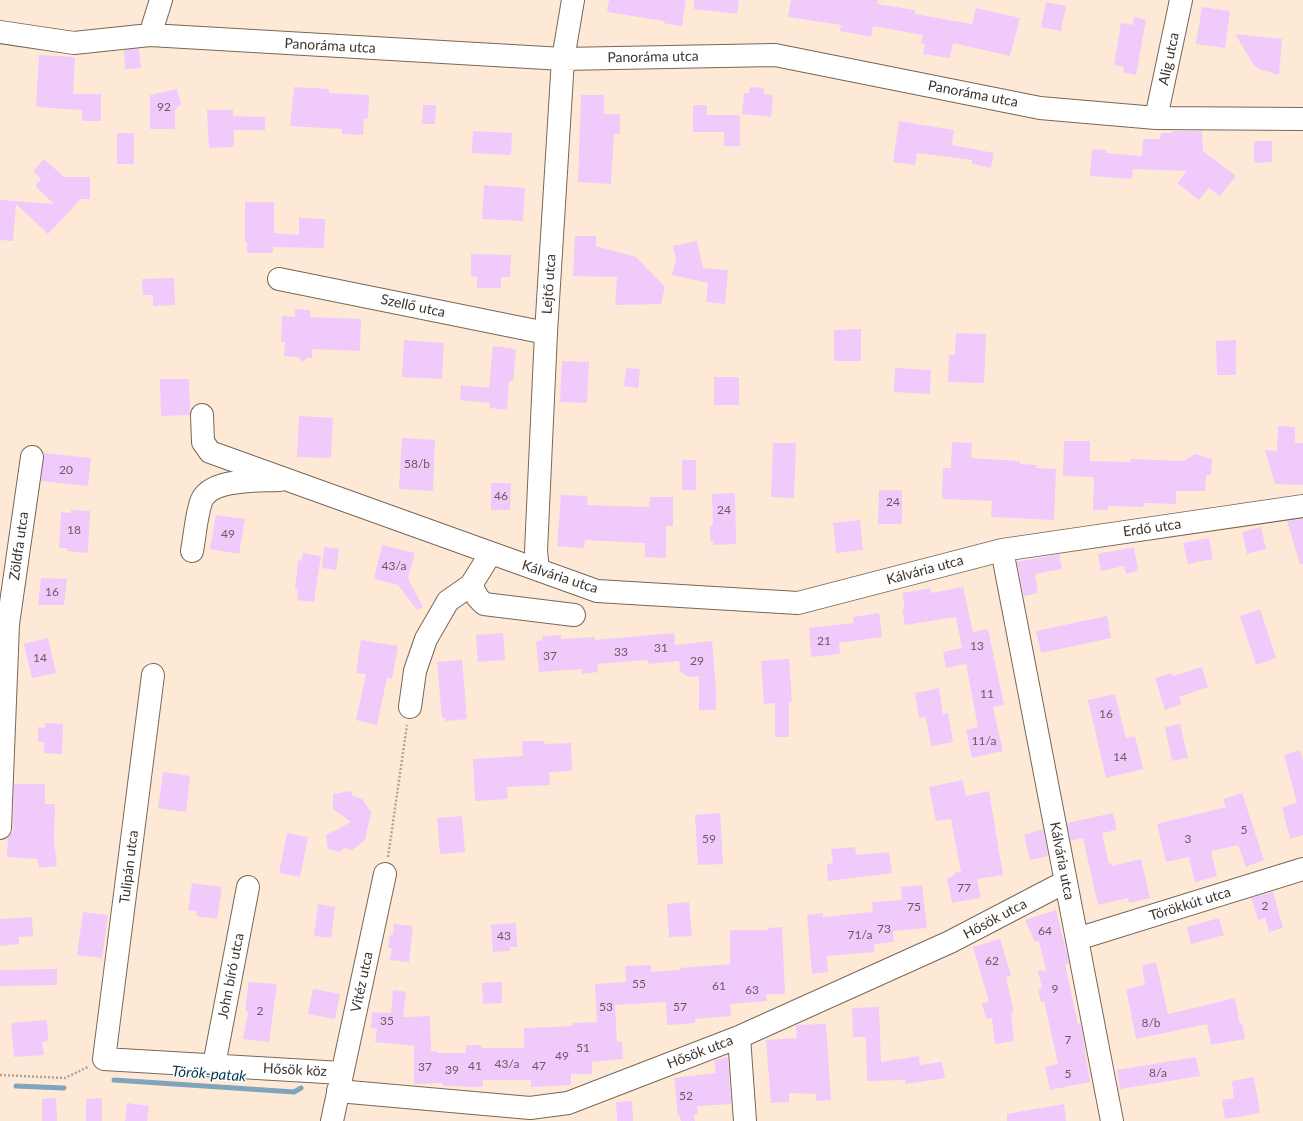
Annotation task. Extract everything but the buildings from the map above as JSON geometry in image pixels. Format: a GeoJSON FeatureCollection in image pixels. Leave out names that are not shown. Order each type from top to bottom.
{"type":"FeatureCollection","features":[{"type":"Feature","properties":{"kind":"street"},"geometry":{"type":"LineString","coordinates":[[150,35],[161,0]]}},
{"type":"Feature","properties":{"kind":"street","name":"Lejtő utca"},"geometry":{"type":"LineString","coordinates":[[538,570],[536,551],[546,333],[563,59],[573,0]]}},
{"type":"Feature","properties":{"kind":"street","name":"Alig utca"},"geometry":{"type":"LineString","coordinates":[[1156,118],[1181,0]]}},
{"type":"Feature","properties":{"kind":"street","name":"Panoráma utca"},"geometry":{"type":"LineString","coordinates":[[0,32],[74,43],[150,35],[563,59],[775,55],[1040,108],[1156,118],[1303,119]]}},
{"type":"Feature","properties":{"kind":"street","name":"Szellő utca"},"geometry":{"type":"LineString","coordinates":[[279,278],[546,333]]}},
{"type":"Feature","properties":{"kind":"street","name":"Kálvária utca"},"geometry":{"type":"LineString","coordinates":[[202,415],[203,442],[210,452],[597,591],[798,603],[1002,550],[1112,1121]]}},
{"type":"Feature","properties":{"kind":"street","name":"Zöldfa utca"},"geometry":{"type":"LineString","coordinates":[[0,828],[8,624],[32,457]]}},
{"type":"Feature","properties":{"kind":"street","name":"Kálvária utca"},"geometry":{"type":"LineString","coordinates":[[192,550],[201,500],[213,487],[229,483],[289,480]]}},
{"type":"Feature","properties":{"kind":"street","name":"Erdő utca"},"geometry":{"type":"LineString","coordinates":[[1002,550],[1303,506]]}},
{"type":"Feature","properties":{"kind":"street"},"geometry":{"type":"LineString","coordinates":[[410,707],[415,671],[426,639],[448,601],[470,585],[491,554]]}},
{"type":"Feature","properties":{"kind":"street"},"geometry":{"type":"LineString","coordinates":[[470,585],[478,598],[484,604],[574,615]]}},
{"type":"Feature","properties":{"kind":"street","name":"Tulipán utca"},"geometry":{"type":"LineString","coordinates":[[104,1059],[153,675]]}},
{"type":"Feature","properties":{"kind":"street","name":"Törökkút utca"},"geometry":{"type":"LineString","coordinates":[[1077,939],[1303,869]]}},
{"type":"Feature","properties":{"kind":"street","name":"Vitéz utca"},"geometry":{"type":"LineString","coordinates":[[340,1082],[386,874]]}},
{"type":"Feature","properties":{"kind":"street","name":"Hősök utca"},"geometry":{"type":"LineString","coordinates":[[340,1082],[530,1108],[568,1103],[739,1037],[950,942],[1065,882]]}},
{"type":"Feature","properties":{"kind":"street","name":"John bíró utca"},"geometry":{"type":"LineString","coordinates":[[214,1065],[248,886]]}},
{"type":"Feature","properties":{"kind":"street"},"geometry":{"type":"LineString","coordinates":[[739,1037],[745,1121]]}},
{"type":"Feature","properties":{"kind":"street","name":"Hősök köz"},"geometry":{"type":"LineString","coordinates":[[104,1059],[214,1065],[340,1082]]}},
{"type":"Feature","properties":{"kind":"street"},"geometry":{"type":"LineString","coordinates":[[332,1121],[340,1082]]}},
{"type":"Feature","properties":{"kind":"path"},"geometry":{"type":"LineString","coordinates":[[386,874],[410,707]]}},
{"type":"Feature","properties":{"kind":"path"},"geometry":{"type":"LineString","coordinates":[[0,1075],[65,1078],[104,1059]]}},
{"type":"Feature","properties":{"kind":"waterway","name":"Török-patak"},"geometry":{"type":"LineString","coordinates":[[114,1080],[294,1092],[301,1088]]}},
{"type":"Feature","properties":{"kind":"waterway","name":"Török-patak"},"geometry":{"type":"LineString","coordinates":[[16,1086],[64,1088]]}}]}
